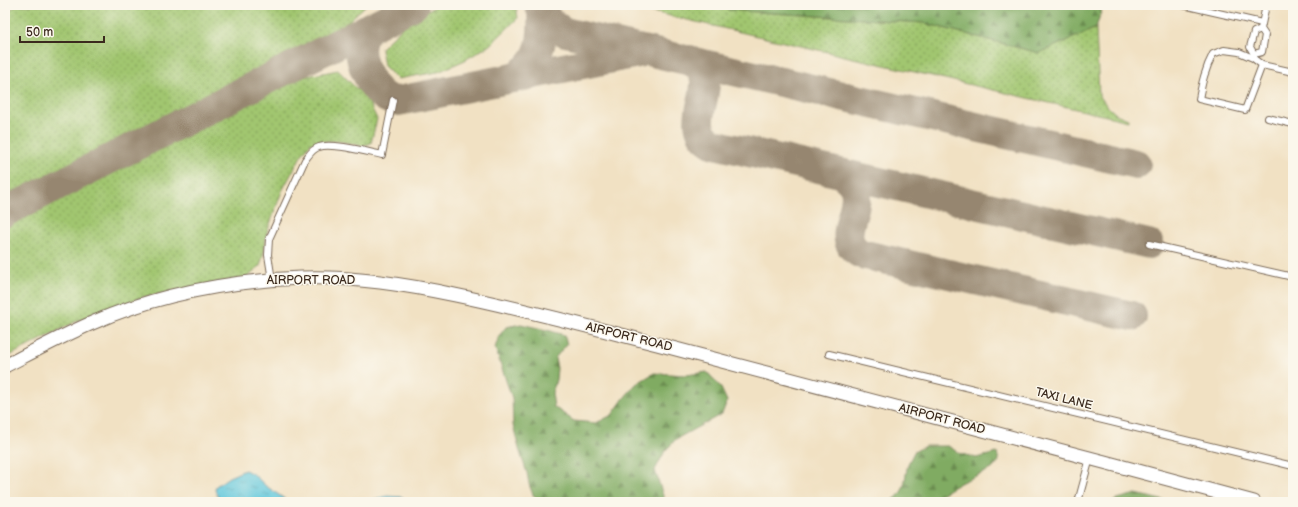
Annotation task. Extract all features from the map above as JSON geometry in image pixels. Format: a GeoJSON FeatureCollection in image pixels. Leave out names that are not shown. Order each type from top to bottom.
{"type":"FeatureCollection","features":[{"type":"Feature","properties":{"kind":"street","name":"AIRPORT ROAD"},"geometry":{"type":"LineString","coordinates":[[5,366],[44,345],[95,322],[146,303],[199,290],[251,281],[303,278],[343,278],[408,285],[500,304],[770,372],[1254,502]]}},
{"type":"Feature","properties":{"kind":"lane"},"geometry":{"type":"LineString","coordinates":[[1183,5],[1261,26]]}},
{"type":"Feature","properties":{"kind":"lane"},"geometry":{"type":"LineString","coordinates":[[1266,5],[1261,26],[1254,32],[1250,48],[1253,56],[1262,65],[1293,72]]}},
{"type":"Feature","properties":{"kind":"lane"},"geometry":{"type":"LineString","coordinates":[[1261,26],[1265,35],[1262,52],[1253,56],[1224,50],[1213,54],[1207,64],[1202,78],[1199,99],[1245,110],[1262,65]]}},
{"type":"Feature","properties":{"kind":"lane"},"geometry":{"type":"LineString","coordinates":[[272,280],[268,255],[269,239],[310,152],[318,147],[330,146],[382,155],[393,100]]}},
{"type":"Feature","properties":{"kind":"lane"},"geometry":{"type":"LineString","coordinates":[[1268,118],[1293,124]]}},
{"type":"Feature","properties":{"kind":"lane"},"geometry":{"type":"LineString","coordinates":[[1149,244],[1293,277]]}},
{"type":"Feature","properties":{"kind":"lane","name":"TAXI LANE"},"geometry":{"type":"LineString","coordinates":[[829,354],[1293,466]]}},
{"type":"Feature","properties":{"kind":"lane"},"geometry":{"type":"LineString","coordinates":[[1078,502],[1090,458]]}},
{"type":"Feature","properties":{"kind":"green space"},"geometry":{"type":"Polygon","coordinates":[[[18,5],[366,5],[342,27],[259,73],[43,184],[5,201],[5,12],[18,5]]]}},
{"type":"Feature","properties":{"kind":"green space"},"geometry":{"type":"Polygon","coordinates":[[[438,5],[516,5],[518,18],[490,45],[465,60],[438,72],[397,79],[384,66],[381,48],[410,20],[438,5]]]}},
{"type":"Feature","properties":{"kind":"green space"},"geometry":{"type":"Polygon","coordinates":[[[622,5],[723,5],[728,10],[924,23],[1039,53],[1096,28],[1099,95],[1107,106],[1116,114],[1128,119],[1128,121],[622,5]]]}},
{"type":"Feature","properties":{"kind":"green space"},"geometry":{"type":"Polygon","coordinates":[[[723,5],[1103,5],[1096,28],[1039,53],[924,23],[728,10],[723,5]]]}},
{"type":"Feature","properties":{"kind":"green space"},"geometry":{"type":"Polygon","coordinates":[[[338,70],[367,99],[377,119],[371,143],[363,146],[339,141],[321,141],[310,144],[301,156],[282,191],[267,232],[260,266],[248,277],[143,297],[79,320],[5,358],[5,222],[212,117],[298,78],[338,70]]]}},
{"type":"Feature","properties":{"kind":"green space"},"geometry":{"type":"Polygon","coordinates":[[[521,324],[564,335],[567,344],[555,358],[557,368],[556,380],[552,393],[554,407],[574,421],[596,423],[612,415],[636,384],[654,373],[686,375],[707,372],[720,386],[727,401],[722,414],[676,439],[665,451],[655,470],[665,502],[542,502],[533,495],[513,425],[512,398],[495,348],[499,336],[506,327],[521,324]]]}},
{"type":"Feature","properties":{"kind":"green space"},"geometry":{"type":"Polygon","coordinates":[[[925,446],[948,446],[959,453],[976,458],[997,453],[999,461],[992,469],[962,482],[927,502],[888,502],[898,496],[901,492],[905,481],[908,464],[914,452],[925,446]]]}},
{"type":"Feature","properties":{"kind":"green space"},"geometry":{"type":"Polygon","coordinates":[[[1136,494],[1166,501],[1192,502],[1113,502],[1117,499],[1136,494]]]}},
{"type":"Feature","properties":{"kind":"water"},"geometry":{"type":"Polygon","coordinates":[[[245,470],[253,474],[266,486],[289,502],[220,502],[215,490],[216,486],[229,477],[245,470]]]}},
{"type":"Feature","properties":{"kind":"water"},"geometry":{"type":"Polygon","coordinates":[[[387,496],[403,497],[406,502],[362,502],[387,496]]]}},
{"type":"Feature","properties":{"kind":"taxiway"},"geometry":{"type":"LineString","coordinates":[[5,212],[414,5]]}},
{"type":"Feature","properties":{"kind":"taxiway"},"geometry":{"type":"LineString","coordinates":[[539,5],[549,21],[565,32],[1136,164]]}},
{"type":"Feature","properties":{"kind":"taxiway"},"geometry":{"type":"LineString","coordinates":[[515,78],[534,60],[540,47],[542,12]]}},
{"type":"Feature","properties":{"kind":"taxiway"},"geometry":{"type":"LineString","coordinates":[[370,27],[363,37],[360,50],[367,75],[377,90],[389,99],[397,101],[638,53]]}},
{"type":"Feature","properties":{"kind":"taxiway"},"geometry":{"type":"LineString","coordinates":[[690,60],[701,69],[705,79],[699,125],[703,135],[714,144],[1149,244]]}},
{"type":"Feature","properties":{"kind":"taxiway"},"geometry":{"type":"LineString","coordinates":[[839,173],[851,182],[856,192],[848,236],[851,246],[861,254],[1132,316]]}}]}
